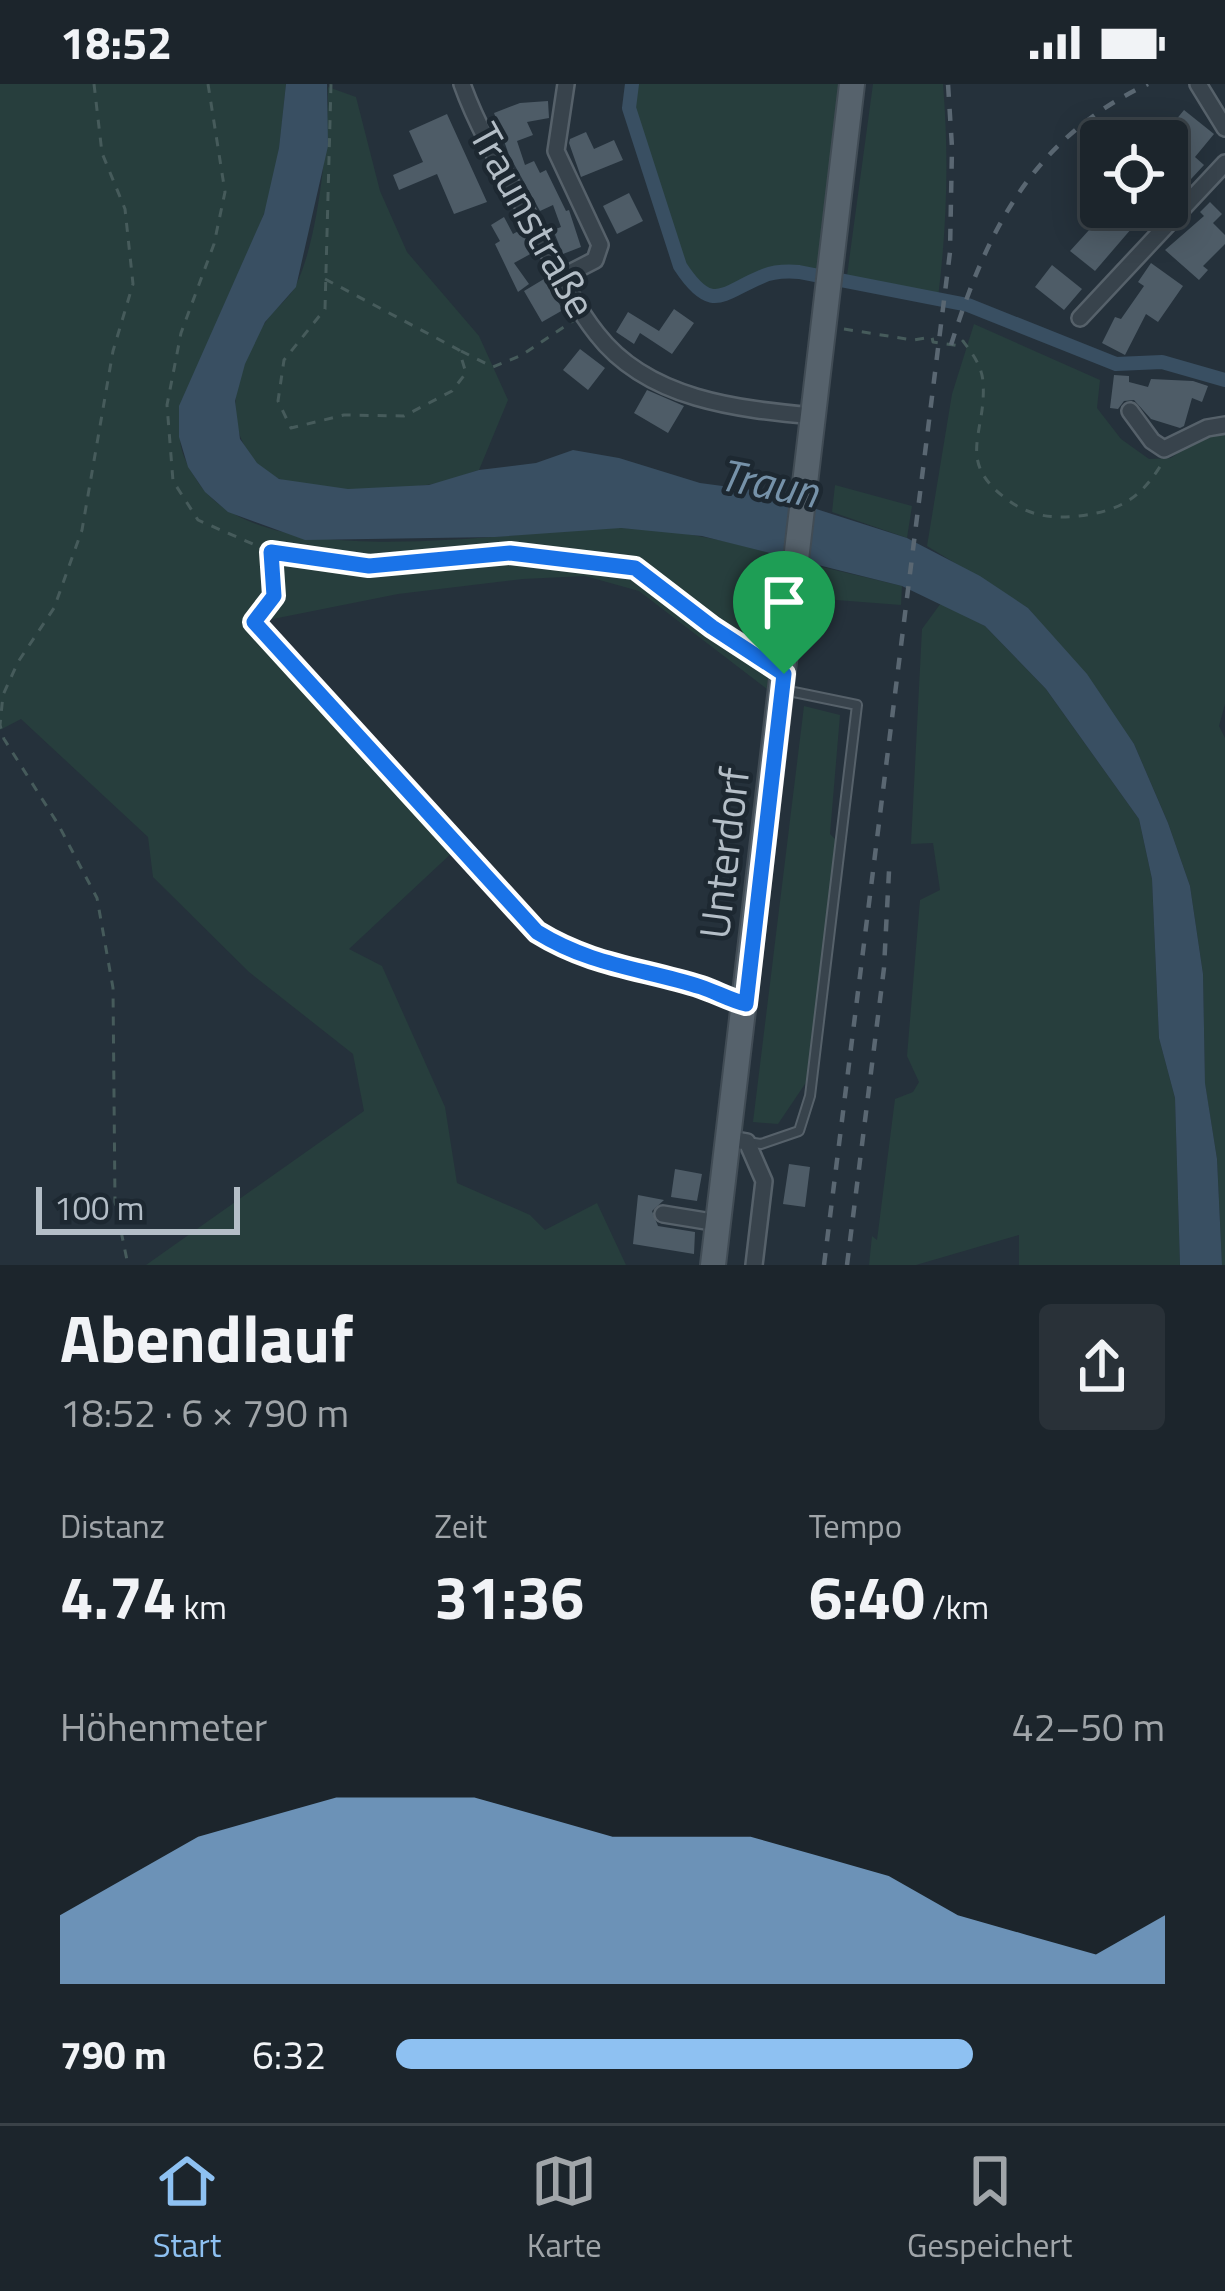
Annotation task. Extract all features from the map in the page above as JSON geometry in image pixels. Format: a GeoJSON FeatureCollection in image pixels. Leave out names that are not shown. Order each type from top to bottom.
{"type":"FeatureCollection","features":[{"type":"Feature","properties":{"kind":"main road","name":"Unterdorf"},"geometry":{"type":"LineString","coordinates":[[713,1265],[718,1223],[739,1140],[746,1004],[852,84]]}},
{"type":"Feature","properties":{"kind":"street","name":"Traunstraße"},"geometry":{"type":"LineString","coordinates":[[462,84],[562,278],[599,338],[626,362],[691,396],[749,410],[814,416]]}},
{"type":"Feature","properties":{"kind":"street"},"geometry":{"type":"LineString","coordinates":[[562,278],[595,260],[600,245],[556,152],[566,84]]}},
{"type":"Feature","properties":{"kind":"street"},"geometry":{"type":"LineString","coordinates":[[1198,84],[1225,128]]}},
{"type":"Feature","properties":{"kind":"street"},"geometry":{"type":"LineString","coordinates":[[1080,318],[1225,163]]}},
{"type":"Feature","properties":{"kind":"street"},"geometry":{"type":"LineString","coordinates":[[1130,412],[1164,449],[1225,424]]}},
{"type":"Feature","properties":{"kind":"street","name":"Unterdorf"},"geometry":{"type":"LineString","coordinates":[[739,1140],[764,1181],[754,1265]]}},
{"type":"Feature","properties":{"kind":"street"},"geometry":{"type":"LineString","coordinates":[[663,1214],[718,1223]]}},
{"type":"Feature","properties":{"kind":"lane"},"geometry":{"type":"LineString","coordinates":[[739,1140],[761,1144],[799,1130],[810,1096],[857,705],[783,682]]}},
{"type":"Feature","properties":{"kind":"path"},"geometry":{"type":"LineString","coordinates":[[94,84],[102,153],[125,209],[133,284],[110,368],[82,530],[54,608],[18,662],[3,695],[0,725],[4,740],[58,824],[97,898],[113,988],[116,1202],[128,1265]]}},
{"type":"Feature","properties":{"kind":"path"},"geometry":{"type":"LineString","coordinates":[[208,84],[225,192],[214,244],[181,333],[167,404],[173,481],[198,520],[271,552],[369,566],[510,553],[635,568],[783,682]]}},
{"type":"Feature","properties":{"kind":"path"},"geometry":{"type":"LineString","coordinates":[[331,84],[326,309],[284,360],[278,401],[291,428],[344,415],[404,416],[452,391],[466,374],[459,350]]}},
{"type":"Feature","properties":{"kind":"path"},"geometry":{"type":"LineString","coordinates":[[325,279],[493,367],[522,355],[583,315]]}},
{"type":"Feature","properties":{"kind":"path"},"geometry":{"type":"LineString","coordinates":[[841,328],[913,340],[932,338],[960,346],[963,341],[983,382],[976,444],[982,476],[1015,505],[1035,514],[1062,518],[1125,506],[1147,488],[1172,448]]}},
{"type":"Feature","properties":{"kind":"path"},"geometry":{"type":"LineString","coordinates":[[271,552],[274,596],[254,622],[537,932],[602,964],[700,987],[746,1004]]}},
{"type":"Feature","properties":{"kind":"green space"},"geometry":{"type":"Polygon","coordinates":[[[0,84],[286,84],[268,203],[205,350],[180,438],[198,482],[230,512],[276,530],[332,539],[393,542],[618,528],[680,533],[781,553],[767,689],[639,591],[585,576],[398,594],[253,623],[455,850],[349,949],[382,966],[445,1107],[457,1183],[530,1215],[545,1230],[597,1203],[626,1265],[146,1265],[364,1111],[353,1054],[249,972],[153,877],[148,837],[21,719],[0,730],[0,84]]]}},
{"type":"Feature","properties":{"kind":"green space"},"geometry":{"type":"Polygon","coordinates":[[[634,84],[843,84],[817,278],[772,276],[722,299],[684,284],[626,105],[634,84]]]}},
{"type":"Feature","properties":{"kind":"green space"},"geometry":{"type":"Polygon","coordinates":[[[873,84],[943,84],[946,191],[938,298],[846,283],[873,84]]]}},
{"type":"Feature","properties":{"kind":"green space"},"geometry":{"type":"Polygon","coordinates":[[[328,87],[356,97],[380,191],[407,252],[479,336],[508,400],[479,470],[410,487],[314,487],[269,474],[251,456],[239,433],[235,408],[244,367],[262,328],[296,285],[311,242],[324,160],[328,87]]]}},
{"type":"Feature","properties":{"kind":"green space"},"geometry":{"type":"Polygon","coordinates":[[[974,324],[1100,380],[1097,408],[1121,439],[1149,459],[1171,458],[1197,439],[1225,429],[1225,704],[1219,726],[1225,738],[1225,1265],[1217,1159],[1205,1084],[1203,974],[1190,886],[1168,823],[1134,744],[1028,608],[927,546],[952,394],[974,324]]]}},
{"type":"Feature","properties":{"kind":"green space"},"geometry":{"type":"Polygon","coordinates":[[[835,485],[912,506],[907,538],[832,512],[835,485]]]}},
{"type":"Feature","properties":{"kind":"green space"},"geometry":{"type":"Polygon","coordinates":[[[814,565],[902,586],[901,605],[810,598],[814,565]]]}},
{"type":"Feature","properties":{"kind":"green space"},"geometry":{"type":"Polygon","coordinates":[[[941,603],[985,626],[1046,689],[1139,819],[1152,879],[1159,1038],[1175,1098],[1180,1265],[1019,1265],[1019,1235],[916,1265],[869,1265],[872,1236],[877,1240],[895,1099],[913,1092],[919,1082],[907,1056],[920,900],[940,890],[933,843],[911,844],[922,629],[941,603]]]}},
{"type":"Feature","properties":{"kind":"green space"},"geometry":{"type":"Polygon","coordinates":[[[804,706],[840,715],[830,834],[836,840],[807,1081],[778,1124],[753,1122],[804,706]]]}},
{"type":"Feature","properties":{"kind":"water"},"geometry":{"type":"Polygon","coordinates":[[[286,84],[327,84],[328,146],[296,287],[265,322],[245,364],[235,401],[240,439],[257,463],[279,479],[348,489],[429,485],[479,470],[536,463],[573,450],[619,458],[700,483],[760,491],[907,538],[980,576],[1028,608],[1087,674],[1134,744],[1190,886],[1203,974],[1205,1083],[1217,1159],[1222,1265],[1180,1265],[1175,1098],[1159,1038],[1152,879],[1139,819],[1046,689],[985,626],[902,586],[702,536],[621,528],[495,537],[305,540],[228,512],[205,492],[188,467],[179,437],[179,406],[264,214],[279,148],[286,84]]]}},
{"type":"Feature","properties":{"kind":"building"},"geometry":{"type":"Polygon","coordinates":[[[548,101],[549,118],[527,122],[533,135],[517,141],[525,165],[534,161],[540,173],[546,170],[569,210],[581,247],[563,254],[553,230],[561,227],[553,205],[540,211],[509,155],[494,113],[520,103],[548,101]]]}},
{"type":"Feature","properties":{"kind":"building"},"geometry":{"type":"Polygon","coordinates":[[[1184,110],[1214,134],[1195,157],[1204,165],[1188,182],[1188,120],[1176,120],[1184,110]]]}},
{"type":"Feature","properties":{"kind":"building"},"geometry":{"type":"Polygon","coordinates":[[[447,114],[487,202],[454,214],[437,174],[399,190],[393,175],[423,162],[409,131],[447,114]]]}},
{"type":"Feature","properties":{"kind":"building"},"geometry":{"type":"Polygon","coordinates":[[[586,132],[594,149],[614,140],[623,160],[581,177],[569,143],[586,132]]]}},
{"type":"Feature","properties":{"kind":"building"},"geometry":{"type":"Polygon","coordinates":[[[629,193],[643,221],[617,234],[603,206],[629,193]]]}},
{"type":"Feature","properties":{"kind":"building"},"geometry":{"type":"Polygon","coordinates":[[[1210,202],[1222,214],[1213,223],[1225,235],[1225,244],[1203,266],[1208,270],[1199,280],[1165,250],[1204,216],[1200,212],[1210,202]]]}},
{"type":"Feature","properties":{"kind":"building"},"geometry":{"type":"Polygon","coordinates":[[[504,217],[513,234],[522,229],[534,252],[514,263],[529,284],[518,292],[491,225],[504,217]]]}},
{"type":"Feature","properties":{"kind":"building"},"geometry":{"type":"Polygon","coordinates":[[[1091,228],[1132,228],[1095,271],[1070,251],[1091,228]]]}},
{"type":"Feature","properties":{"kind":"building"},"geometry":{"type":"Polygon","coordinates":[[[1151,263],[1183,286],[1158,322],[1146,314],[1125,355],[1102,343],[1115,317],[1121,319],[1144,286],[1138,282],[1151,263]]]}},
{"type":"Feature","properties":{"kind":"building"},"geometry":{"type":"Polygon","coordinates":[[[1052,265],[1082,289],[1064,310],[1035,287],[1052,265]]]}},
{"type":"Feature","properties":{"kind":"building"},"geometry":{"type":"Polygon","coordinates":[[[544,279],[563,310],[542,322],[524,291],[544,279]]]}},
{"type":"Feature","properties":{"kind":"building"},"geometry":{"type":"Polygon","coordinates":[[[674,309],[694,323],[672,354],[640,333],[634,344],[616,332],[628,312],[659,331],[674,309]]]}},
{"type":"Feature","properties":{"kind":"building"},"geometry":{"type":"Polygon","coordinates":[[[580,349],[605,368],[588,390],[563,370],[580,349]]]}},
{"type":"Feature","properties":{"kind":"building"},"geometry":{"type":"Polygon","coordinates":[[[1114,375],[1129,376],[1129,382],[1148,387],[1151,379],[1208,386],[1202,402],[1192,398],[1180,428],[1151,419],[1134,400],[1110,408],[1114,375]]]}},
{"type":"Feature","properties":{"kind":"building"},"geometry":{"type":"Polygon","coordinates":[[[647,390],[684,406],[668,433],[634,413],[647,390]]]}},
{"type":"Feature","properties":{"kind":"building"},"geometry":{"type":"Polygon","coordinates":[[[789,1164],[810,1167],[805,1207],[783,1204],[789,1164]]]}},
{"type":"Feature","properties":{"kind":"building"},"geometry":{"type":"Polygon","coordinates":[[[675,1169],[702,1174],[697,1201],[671,1197],[675,1169]]]}},
{"type":"Feature","properties":{"kind":"building"},"geometry":{"type":"Polygon","coordinates":[[[638,1195],[664,1200],[652,1211],[658,1226],[695,1232],[694,1254],[633,1244],[638,1195]]]}},
{"type":"Feature","properties":{"kind":"waterway"},"geometry":{"type":"LineString","coordinates":[[632,84],[629,108],[680,266],[709,295],[727,293],[770,274],[799,272],[968,305],[1116,364],[1162,362],[1225,380]]}},
{"type":"Feature","properties":{"kind":"railway"},"geometry":{"type":"LineString","coordinates":[[824,1265],[950,252],[948,84]]}},
{"type":"Feature","properties":{"kind":"railway"},"geometry":{"type":"LineString","coordinates":[[951,345],[981,263],[1020,192],[1074,131],[1148,84]]}},
{"type":"Feature","properties":{"kind":"railway"},"geometry":{"type":"LineString","coordinates":[[847,1265],[884,968],[889,871]]}},
{"type":"Feature","properties":{"kind":"route"},"geometry":{"type":"LineString","coordinates":[[271,552],[369,566],[510,553],[635,568],[784,674],[746,1004],[700,987],[602,964],[537,932],[254,622],[274,596],[271,552]]}},
{"type":"Feature","properties":{"kind":"water label","name":"Traun"},"geometry":{"type":"Point","coordinates":[769,483]}}]}
